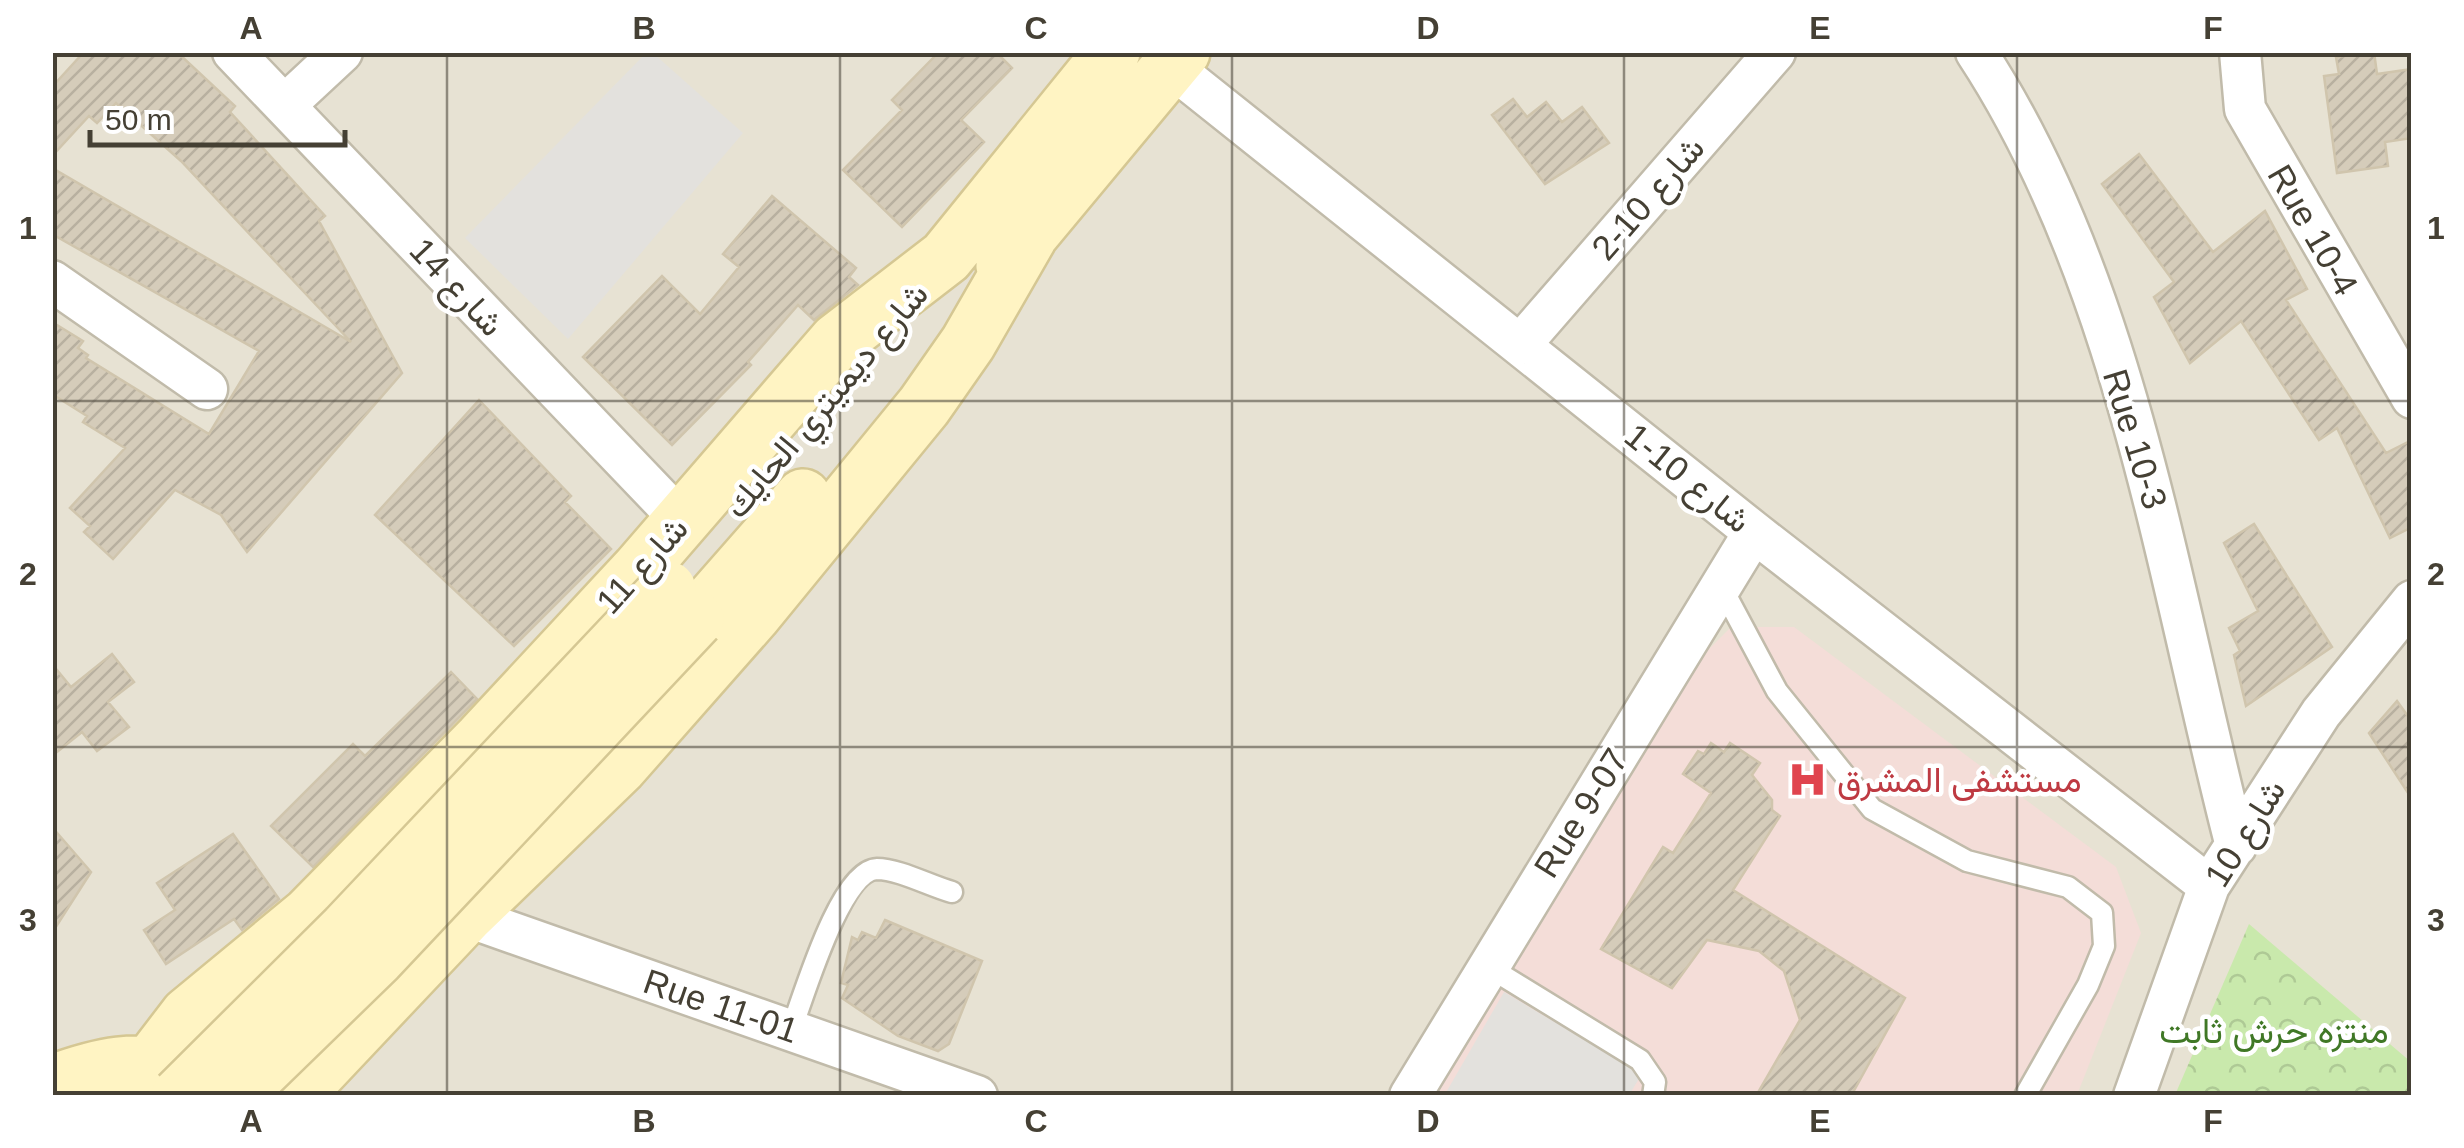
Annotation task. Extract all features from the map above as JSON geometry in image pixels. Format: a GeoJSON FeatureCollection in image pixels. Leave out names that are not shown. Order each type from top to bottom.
{"type":"FeatureCollection","features":[{"type":"Feature","properties":{"kind":"main road","name":"شارع 11"},"geometry":{"type":"LineString","coordinates":[[145,1074],[188,1015],[309,915],[415,807],[682,521],[837,341],[872,310],[946,258],[1112,52]]}},
{"type":"Feature","properties":{"kind":"main road"},"geometry":{"type":"LineString","coordinates":[[145,1074],[347,930],[682,604],[1029,237],[1176,59]]}},
{"type":"Feature","properties":{"kind":"main road"},"geometry":{"type":"LineString","coordinates":[[295,1096],[466,916],[619,767],[752,615],[924,406],[968,343],[1029,237]]}},
{"type":"Feature","properties":{"kind":"main road","name":"شارع ديميتري الحايك"},"geometry":{"type":"LineString","coordinates":[[682,604],[946,258]]}},
{"type":"Feature","properties":{"kind":"main road"},"geometry":{"type":"LineString","coordinates":[[52,1083],[145,1074],[217,1080],[237,1096],[377,958],[682,604]]}},
{"type":"Feature","properties":{"kind":"main road"},"geometry":{"type":"LineString","coordinates":[[52,1038],[145,1074]]}},
{"type":"Feature","properties":{"kind":"street","name":"شارع 14"},"geometry":{"type":"LineString","coordinates":[[234,52],[682,521]]}},
{"type":"Feature","properties":{"kind":"street"},"geometry":{"type":"LineString","coordinates":[[285,106],[342,52]]}},
{"type":"Feature","properties":{"kind":"street","name":"شارع 10-2"},"geometry":{"type":"LineString","coordinates":[[1521,344],[1775,52]]}},
{"type":"Feature","properties":{"kind":"street","name":"Rue 10-3"},"geometry":{"type":"LineString","coordinates":[[1976,52],[2001,91],[2064,218],[2102,333],[2161,521],[2236,846]]}},
{"type":"Feature","properties":{"kind":"street","name":"Rue 10-4"},"geometry":{"type":"LineString","coordinates":[[2240,52],[2244,109],[2412,398]]}},
{"type":"Feature","properties":{"kind":"street","name":"شارع 10-1"},"geometry":{"type":"LineString","coordinates":[[1176,59],[1754,532],[2209,886]]}},
{"type":"Feature","properties":{"kind":"street"},"geometry":{"type":"LineString","coordinates":[[52,281],[207,389]]}},
{"type":"Feature","properties":{"kind":"street","name":"Rue 9-07"},"geometry":{"type":"LineString","coordinates":[[1410,1096],[1754,532]]}},
{"type":"Feature","properties":{"kind":"street","name":"شارع 10"},"geometry":{"type":"LineString","coordinates":[[2134,1096],[2209,886],[2322,713],[2412,602]]}},
{"type":"Feature","properties":{"kind":"street","name":"Rue 11-01"},"geometry":{"type":"LineString","coordinates":[[466,916],[977,1096]]}},
{"type":"Feature","properties":{"kind":"lane"},"geometry":{"type":"LineString","coordinates":[[1721,586],[1777,691],[1872,808],[1967,861],[2068,886],[2102,914],[2104,946],[2088,985],[2024,1096]]}},
{"type":"Feature","properties":{"kind":"lane"},"geometry":{"type":"LineString","coordinates":[[792,1030],[831,923],[862,874],[876,869],[952,892]]}},
{"type":"Feature","properties":{"kind":"lane"},"geometry":{"type":"LineString","coordinates":[[1486,966],[1640,1060],[1654,1082],[1653,1096]]}},
{"type":"Feature","properties":{"kind":"shaded area"},"geometry":{"type":"Polygon","coordinates":[[[647,52],[653,53],[743,133],[568,339],[465,238],[647,52]]]}},
{"type":"Feature","properties":{"kind":"shaded area"},"geometry":{"type":"Polygon","coordinates":[[[53,53],[2411,53],[2411,1095],[53,1095],[53,53]]]}},
{"type":"Feature","properties":{"kind":"shaded area","name":"مستشفى المشرق"},"geometry":{"type":"Polygon","coordinates":[[[1731,627],[1794,627],[2116,867],[2141,933],[2077,1095],[1432,1096],[1664,694],[1731,627]]]}},
{"type":"Feature","properties":{"kind":"shaded area"},"geometry":{"type":"Polygon","coordinates":[[[1504,992],[1642,1074],[1629,1095],[1444,1096],[1504,992]]]}},
{"type":"Feature","properties":{"kind":"green space","name":"منتزه حرش ثابت"},"geometry":{"type":"Polygon","coordinates":[[[2249,924],[2411,1062],[2411,1095],[2175,1095],[2249,924]]]}},
{"type":"Feature","properties":{"kind":"building"},"geometry":{"type":"Polygon","coordinates":[[[84,52],[177,52],[235,106],[230,112],[325,216],[319,221],[402,373],[247,552],[221,515],[175,490],[113,559],[84,532],[90,526],[70,508],[125,448],[83,422],[87,416],[52,394],[52,322],[83,341],[78,348],[88,355],[86,358],[209,434],[259,351],[52,234],[52,168],[351,342],[181,161],[116,103],[97,123],[89,116],[52,156],[52,87],[84,52]]]}},
{"type":"Feature","properties":{"kind":"building"},"geometry":{"type":"Polygon","coordinates":[[[939,52],[996,52],[1012,68],[961,120],[984,142],[902,227],[843,170],[902,110],[892,100],[939,52]]]}},
{"type":"Feature","properties":{"kind":"building"},"geometry":{"type":"Polygon","coordinates":[[[2374,52],[2377,74],[2412,69],[2412,138],[2385,142],[2388,166],[2337,173],[2324,76],[2339,74],[2336,57],[2374,52]]]}},
{"type":"Feature","properties":{"kind":"building"},"geometry":{"type":"Polygon","coordinates":[[[1513,99],[1527,117],[1546,102],[1562,122],[1582,107],[1609,143],[1545,184],[1492,115],[1513,99]]]}},
{"type":"Feature","properties":{"kind":"building"},"geometry":{"type":"Polygon","coordinates":[[[2139,154],[2213,252],[2265,211],[2307,289],[2286,300],[2386,453],[2412,440],[2412,527],[2390,538],[2337,428],[2319,440],[2241,321],[2190,363],[2154,297],[2174,282],[2102,184],[2139,154]]]}},
{"type":"Feature","properties":{"kind":"building"},"geometry":{"type":"Polygon","coordinates":[[[772,196],[856,268],[849,277],[858,285],[814,320],[798,305],[748,362],[751,365],[672,445],[583,357],[662,276],[700,314],[739,267],[723,254],[772,196]]]}},
{"type":"Feature","properties":{"kind":"building"},"geometry":{"type":"Polygon","coordinates":[[[479,400],[571,496],[565,502],[611,549],[514,646],[375,515],[479,400]]]}},
{"type":"Feature","properties":{"kind":"building"},"geometry":{"type":"Polygon","coordinates":[[[2254,524],[2332,647],[2246,706],[2234,655],[2240,651],[2229,628],[2258,611],[2224,543],[2254,524]]]}},
{"type":"Feature","properties":{"kind":"building"},"geometry":{"type":"Polygon","coordinates":[[[112,654],[134,682],[108,702],[129,727],[97,751],[82,732],[52,756],[52,664],[71,687],[112,654]]]}},
{"type":"Feature","properties":{"kind":"building"},"geometry":{"type":"Polygon","coordinates":[[[451,672],[477,699],[313,867],[271,826],[353,744],[365,756],[451,672]]]}},
{"type":"Feature","properties":{"kind":"building"},"geometry":{"type":"Polygon","coordinates":[[[2397,701],[2412,722],[2412,799],[2369,733],[2397,701]]]}},
{"type":"Feature","properties":{"kind":"building"},"geometry":{"type":"Polygon","coordinates":[[[1711,743],[1724,752],[1730,743],[1760,763],[1752,775],[1772,800],[1772,810],[1780,816],[1733,890],[1905,998],[1851,1096],[1756,1096],[1800,1020],[1784,971],[1759,951],[1707,940],[1672,988],[1601,949],[1663,847],[1673,853],[1711,793],[1683,774],[1698,751],[1704,754],[1711,743]]]}},
{"type":"Feature","properties":{"kind":"building"},"geometry":{"type":"Polygon","coordinates":[[[52,827],[91,872],[52,933],[52,827]]]}},
{"type":"Feature","properties":{"kind":"building"},"geometry":{"type":"Polygon","coordinates":[[[233,834],[279,899],[242,930],[234,919],[166,964],[144,930],[175,910],[157,883],[233,834]]]}},
{"type":"Feature","properties":{"kind":"building"},"geometry":{"type":"Polygon","coordinates":[[[885,920],[982,961],[949,1044],[938,1051],[898,1036],[842,998],[848,985],[841,983],[852,937],[858,940],[862,932],[876,938],[885,920]]]}},
{"type":"Feature","properties":{"kind":"place","name":"مستشفى المشرق"},"geometry":{"type":"Point","coordinates":[1807,780]}}]}
